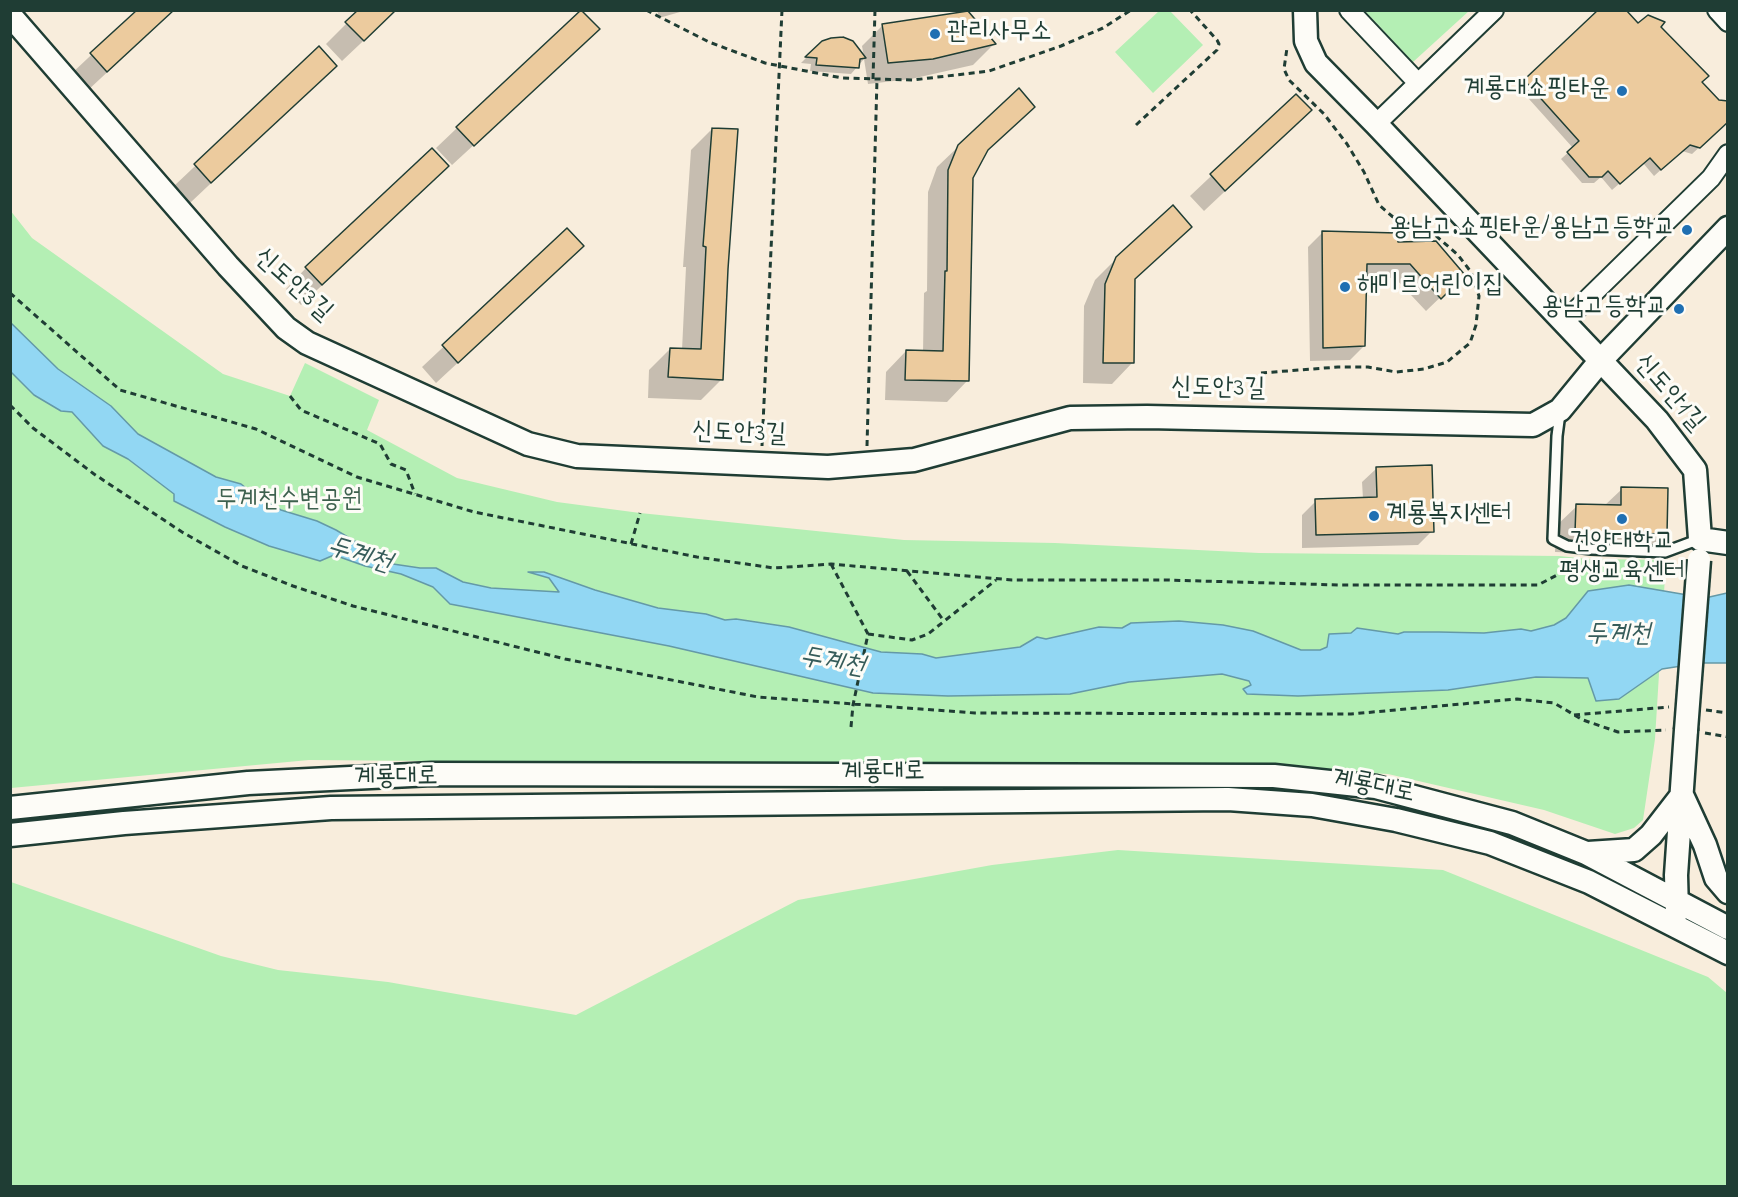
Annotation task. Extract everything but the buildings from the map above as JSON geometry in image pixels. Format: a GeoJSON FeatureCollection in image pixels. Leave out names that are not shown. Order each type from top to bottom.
{"type":"FeatureCollection","features":[{"type":"Feature","properties":{"kind":"street"},"geometry":{"type":"LineString","coordinates":[[1305,10],[1306,41],[1316,63],[1601,360]]}},
{"type":"Feature","properties":{"kind":"street"},"geometry":{"type":"LineString","coordinates":[[1349,10],[1418,83]]}},
{"type":"Feature","properties":{"kind":"street"},"geometry":{"type":"LineString","coordinates":[[1376,124],[1494,10]]}},
{"type":"Feature","properties":{"kind":"street"},"geometry":{"type":"LineString","coordinates":[[1717,10],[1728,22]]}},
{"type":"Feature","properties":{"kind":"street","name":"신도안3길"},"geometry":{"type":"LineString","coordinates":[[10,15],[228,267],[286,328],[307,343],[528,444],[577,456],[828,467],[914,460],[1070,418],[1147,417],[1533,424],[1560,410],[1601,360]]}},
{"type":"Feature","properties":{"kind":"street"},"geometry":{"type":"LineString","coordinates":[[1565,321],[1712,178],[1728,154]]}},
{"type":"Feature","properties":{"kind":"street","name":"신도안1길"},"geometry":{"type":"LineString","coordinates":[[1686,730],[1699,549],[1695,470],[1658,420],[1601,360],[1728,228]]}},
{"type":"Feature","properties":{"kind":"street"},"geometry":{"type":"LineString","coordinates":[[1699,549],[1728,543]]}},
{"type":"Feature","properties":{"kind":"street"},"geometry":{"type":"LineString","coordinates":[[1678,926],[1676,902],[1686,730]]}},
{"type":"Feature","properties":{"kind":"street","name":"계룡대로"},"geometry":{"type":"LineString","coordinates":[[10,808],[248,783],[432,774],[1275,776],[1376,787],[1512,823],[1586,853],[1728,928]]}},
{"type":"Feature","properties":{"kind":"street"},"geometry":{"type":"LineString","coordinates":[[1586,853],[1634,850],[1651,835],[1682,795]]}},
{"type":"Feature","properties":{"kind":"street"},"geometry":{"type":"LineString","coordinates":[[1682,795],[1705,844],[1716,878],[1728,892]]}},
{"type":"Feature","properties":{"kind":"street","name":"계룡대로"},"geometry":{"type":"LineString","coordinates":[[10,835],[124,823],[331,808],[1228,799],[1312,805],[1396,820],[1490,843],[1589,882],[1728,952]]}},
{"type":"Feature","properties":{"kind":"lane"},"geometry":{"type":"LineString","coordinates":[[1560,410],[1553,539],[1568,546],[1591,549],[1665,552],[1699,549]]}},
{"type":"Feature","properties":{"kind":"path"},"geometry":{"type":"LineString","coordinates":[[646,10],[709,42],[765,63],[842,78],[913,80],[989,71],[1071,42],[1103,28],[1131,10]]}},
{"type":"Feature","properties":{"kind":"path"},"geometry":{"type":"LineString","coordinates":[[761,464],[782,10]]}},
{"type":"Feature","properties":{"kind":"path"},"geometry":{"type":"LineString","coordinates":[[866,464],[875,10]]}},
{"type":"Feature","properties":{"kind":"path"},"geometry":{"type":"LineString","coordinates":[[1136,125],[1218,50],[1217,40],[1190,10]]}},
{"type":"Feature","properties":{"kind":"path"},"geometry":{"type":"LineString","coordinates":[[1262,373],[1338,367],[1368,367],[1396,372],[1424,369],[1447,362],[1470,343],[1476,326],[1479,296],[1471,272],[1458,255],[1434,234],[1393,217],[1379,205],[1364,172],[1347,144],[1323,114],[1289,80],[1284,69],[1287,39]]}},
{"type":"Feature","properties":{"kind":"path"},"geometry":{"type":"LineString","coordinates":[[10,293],[120,390],[256,429],[357,477],[474,512],[697,557],[774,568],[831,564],[998,579],[1340,585],[1538,585],[1559,574],[1591,549]]}},
{"type":"Feature","properties":{"kind":"path"},"geometry":{"type":"LineString","coordinates":[[290,396],[301,410],[380,444],[392,464],[406,470],[415,494]]}},
{"type":"Feature","properties":{"kind":"path"},"geometry":{"type":"LineString","coordinates":[[10,405],[33,428],[94,474],[182,532],[242,566],[292,586],[353,606],[565,659],[758,697],[975,713],[1351,714],[1517,699],[1554,703],[1582,720],[1618,732],[1686,730]]}},
{"type":"Feature","properties":{"kind":"path"},"geometry":{"type":"LineString","coordinates":[[631,544],[640,513]]}},
{"type":"Feature","properties":{"kind":"path"},"geometry":{"type":"LineString","coordinates":[[831,564],[868,634],[853,705],[851,727]]}},
{"type":"Feature","properties":{"kind":"path"},"geometry":{"type":"LineString","coordinates":[[907,571],[944,621]]}},
{"type":"Feature","properties":{"kind":"path"},"geometry":{"type":"LineString","coordinates":[[868,634],[912,640],[928,634],[998,579]]}},
{"type":"Feature","properties":{"kind":"path"},"geometry":{"type":"LineString","coordinates":[[1574,715],[1666,707],[1678,708]]}},
{"type":"Feature","properties":{"kind":"path"},"geometry":{"type":"LineString","coordinates":[[1701,710],[1728,713]]}},
{"type":"Feature","properties":{"kind":"green space"},"geometry":{"type":"Polygon","coordinates":[[[1159,11],[1170,11],[1203,45],[1153,93],[1115,52],[1159,11]]]}},
{"type":"Feature","properties":{"kind":"green space"},"geometry":{"type":"Polygon","coordinates":[[[1365,11],[1469,11],[1413,62],[1365,11]]]}},
{"type":"Feature","properties":{"kind":"green space","name":"두계천수변공원"},"geometry":{"type":"Polygon","coordinates":[[[10,210],[32,238],[223,374],[290,396],[305,363],[379,400],[367,430],[457,478],[557,502],[640,513],[904,540],[1055,543],[1259,553],[1559,556],[1589,559],[1666,560],[1655,739],[1643,820],[1634,828],[1615,834],[1544,810],[1388,774],[1258,768],[309,760],[11,788],[10,210]]]}},
{"type":"Feature","properties":{"kind":"green space"},"geometry":{"type":"Polygon","coordinates":[[[1118,850],[1443,870],[1708,977],[1727,993],[1727,1186],[11,1186],[11,882],[221,956],[278,970],[388,982],[576,1015],[798,900],[992,865],[1118,850]]]}},
{"type":"Feature","properties":{"kind":"water","name":"두계천"},"geometry":{"type":"Polygon","coordinates":[[[10,322],[58,369],[111,406],[138,434],[216,477],[241,484],[256,496],[281,510],[317,521],[336,530],[393,564],[436,568],[463,582],[491,588],[559,592],[549,578],[528,572],[544,572],[595,590],[658,608],[706,614],[725,620],[736,619],[789,627],[881,652],[922,654],[936,658],[1020,647],[1037,637],[1046,639],[1099,627],[1122,628],[1131,623],[1179,621],[1223,625],[1253,631],[1301,650],[1320,650],[1327,647],[1329,634],[1351,633],[1357,628],[1398,634],[1404,632],[1484,633],[1521,629],[1531,631],[1554,625],[1566,618],[1588,591],[1629,585],[1705,598],[1727,593],[1727,663],[1701,663],[1662,669],[1619,699],[1596,701],[1588,678],[1536,677],[1448,690],[1298,696],[1247,694],[1243,689],[1251,685],[1249,681],[1222,674],[1129,682],[1070,694],[948,696],[873,693],[669,646],[450,604],[433,587],[401,574],[365,566],[334,555],[320,561],[269,546],[174,501],[174,494],[128,459],[103,446],[72,412],[61,411],[34,395],[11,372],[10,322]]]}},
{"type":"Feature","properties":{"kind":"place","name":"관리사무소"},"geometry":{"type":"Point","coordinates":[935,34]}},
{"type":"Feature","properties":{"kind":"place","name":"계룡대쇼핑타운"},"geometry":{"type":"Point","coordinates":[1622,91]}},
{"type":"Feature","properties":{"kind":"place","name":"용남고.쇼핑타운/용남고등학교"},"geometry":{"type":"Point","coordinates":[1687,230]}},
{"type":"Feature","properties":{"kind":"place","name":"해미르어린이집"},"geometry":{"type":"Point","coordinates":[1345,287]}},
{"type":"Feature","properties":{"kind":"place","name":"용남고등학교"},"geometry":{"type":"Point","coordinates":[1679,309]}},
{"type":"Feature","properties":{"kind":"place","name":"계룡복지센터"},"geometry":{"type":"Point","coordinates":[1374,516]}},
{"type":"Feature","properties":{"kind":"place","name":"건양대학교 평생교육센터"},"geometry":{"type":"Point","coordinates":[1622,519]}}]}
